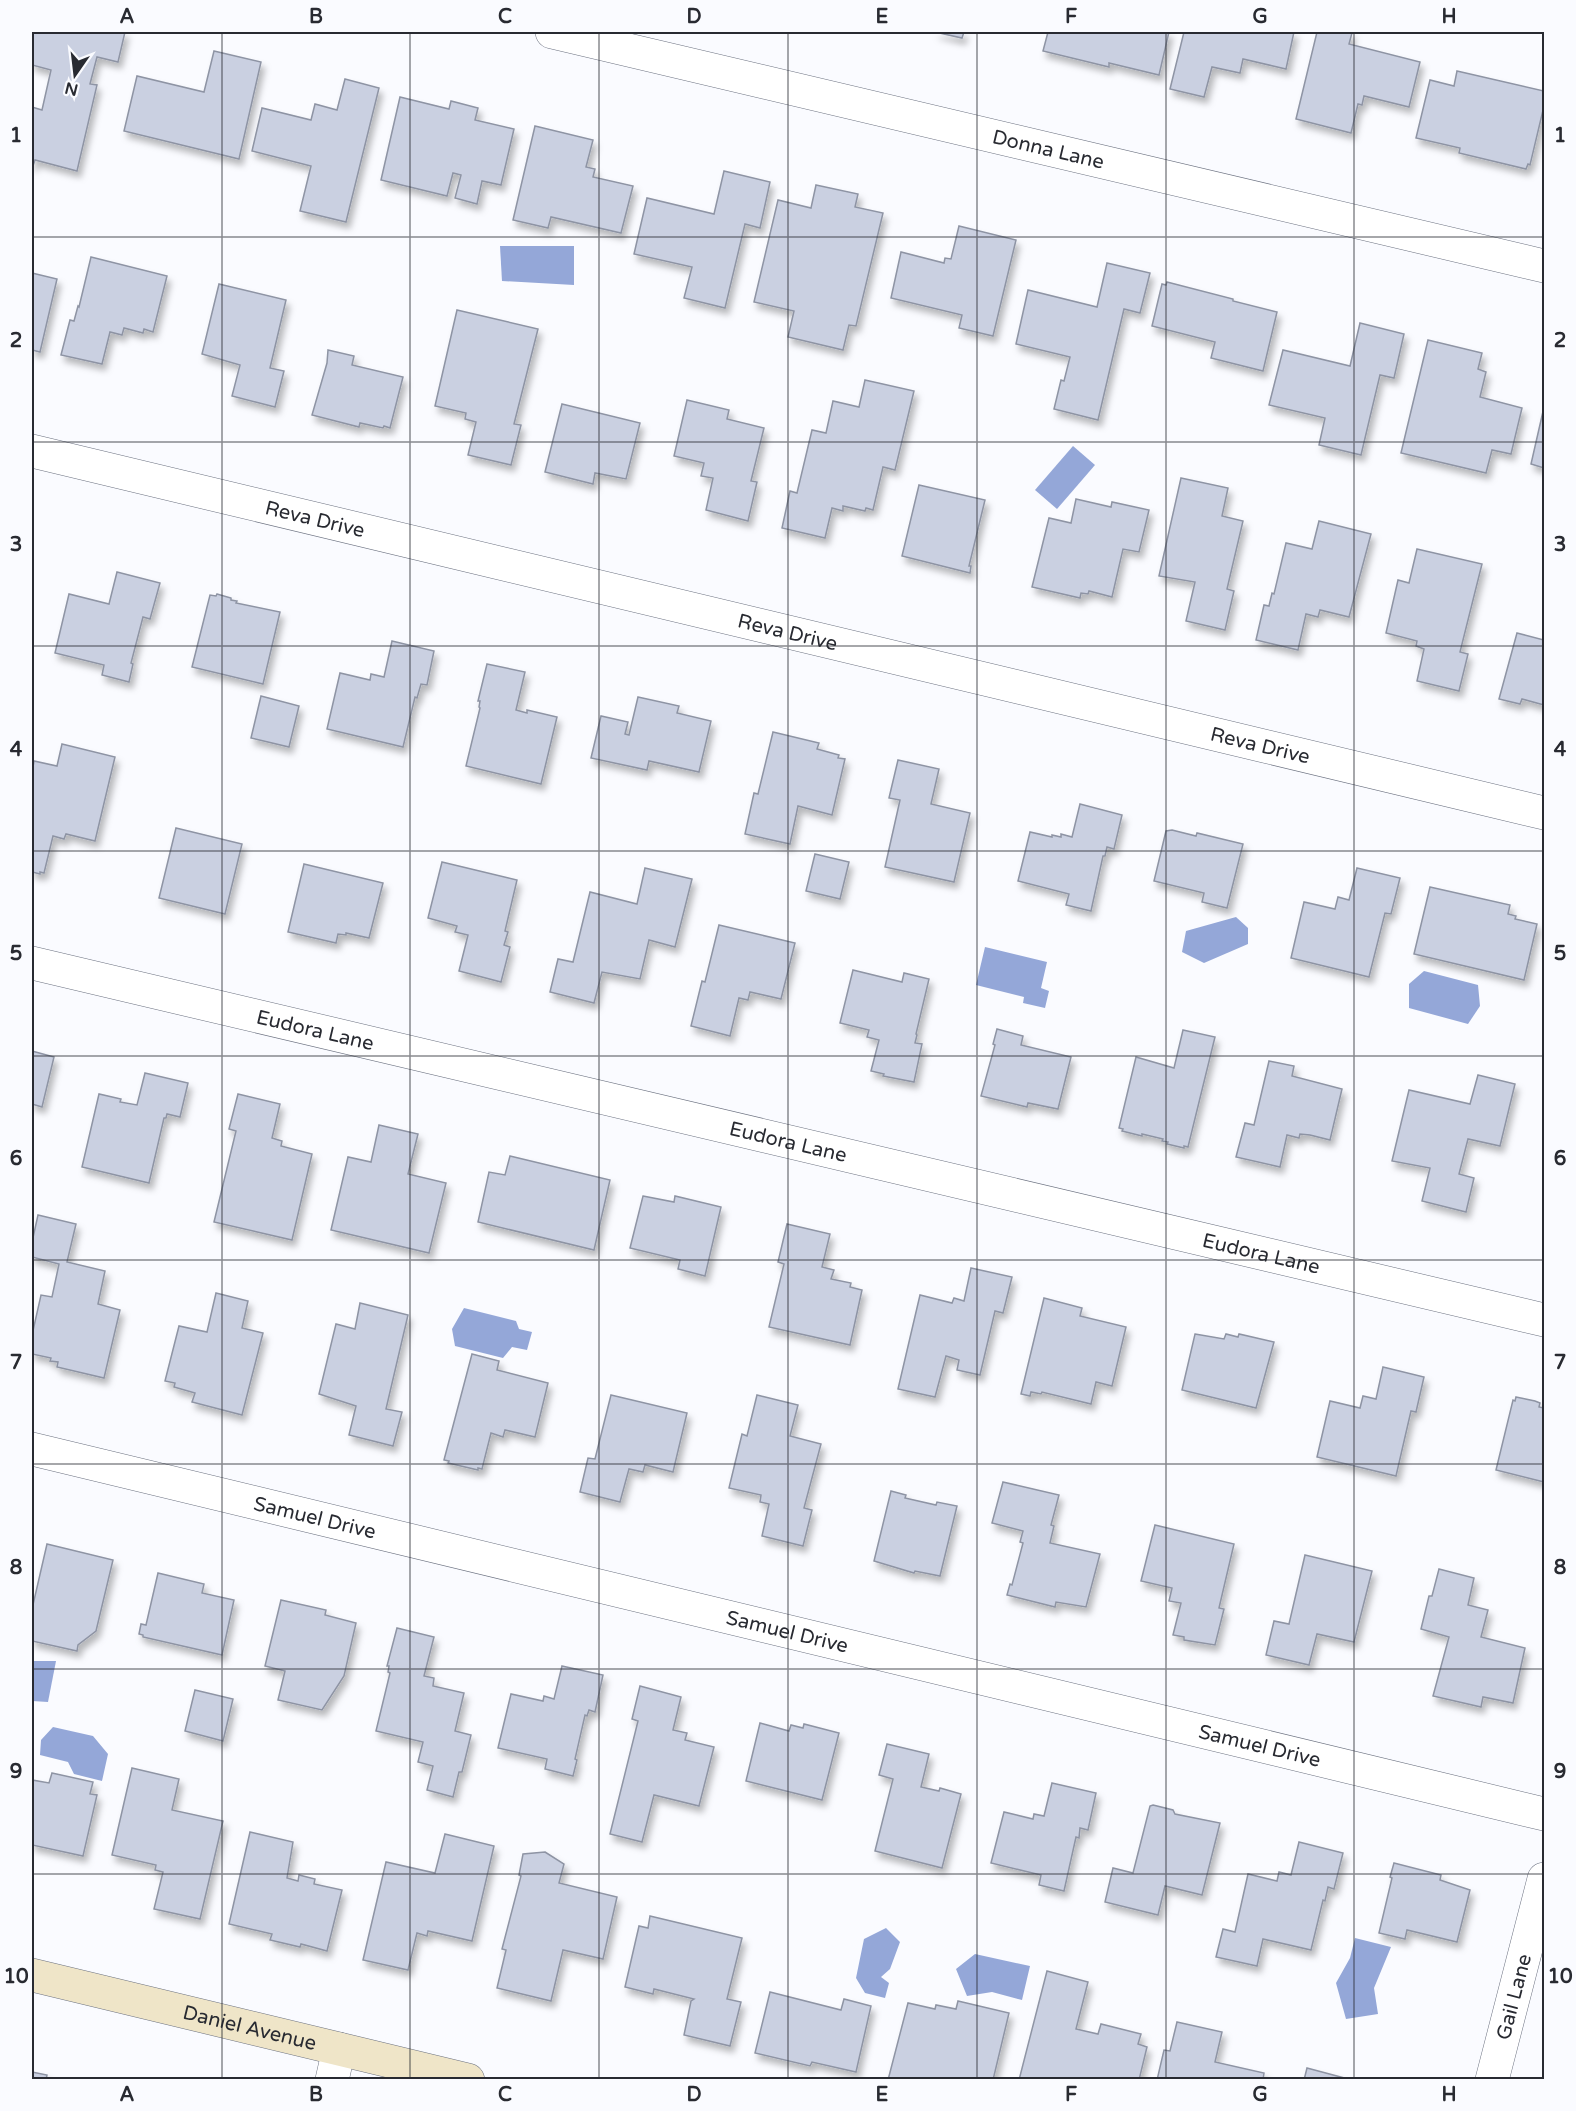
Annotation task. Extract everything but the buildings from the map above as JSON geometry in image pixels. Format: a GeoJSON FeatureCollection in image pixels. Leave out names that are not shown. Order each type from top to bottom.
{"type":"FeatureCollection","features":[{"type":"Feature","properties":{"kind":"street","name":"Donna Lane"},"geometry":{"type":"LineString","coordinates":[[552,32],[1545,266]]}},
{"type":"Feature","properties":{"kind":"street","name":"Reva Drive"},"geometry":{"type":"LineString","coordinates":[[32,451],[1545,813]]}},
{"type":"Feature","properties":{"kind":"street","name":"Eudora Lane"},"geometry":{"type":"LineString","coordinates":[[32,963],[1545,1320]]}},
{"type":"Feature","properties":{"kind":"street","name":"Samuel Drive"},"geometry":{"type":"LineString","coordinates":[[32,1449],[1545,1814]]}},
{"type":"Feature","properties":{"kind":"street","name":"Gail Lane"},"geometry":{"type":"LineString","coordinates":[[1492,2079],[1545,1879]]}},
{"type":"Feature","properties":{"kind":"street","name":"Daniel Avenue"},"geometry":{"type":"LineString","coordinates":[[32,1976],[335,2064],[468,2079]]}},
{"type":"Feature","properties":{"kind":"water"},"geometry":{"type":"Polygon","coordinates":[[[500,246],[574,246],[574,285],[502,281],[500,246]]]}},
{"type":"Feature","properties":{"kind":"water"},"geometry":{"type":"Polygon","coordinates":[[[1073,446],[1095,465],[1057,509],[1035,490],[1073,446]]]}},
{"type":"Feature","properties":{"kind":"water"},"geometry":{"type":"Polygon","coordinates":[[[1236,917],[1248,928],[1248,944],[1204,963],[1182,952],[1186,931],[1236,917]]]}},
{"type":"Feature","properties":{"kind":"water"},"geometry":{"type":"Polygon","coordinates":[[[985,947],[1047,962],[1041,988],[1049,991],[1045,1008],[1023,1003],[1024,997],[976,985],[985,947]]]}},
{"type":"Feature","properties":{"kind":"water"},"geometry":{"type":"Polygon","coordinates":[[[1424,971],[1478,985],[1480,1006],[1468,1024],[1409,1008],[1409,984],[1424,971]]]}},
{"type":"Feature","properties":{"kind":"water"},"geometry":{"type":"Polygon","coordinates":[[[464,1308],[516,1321],[519,1329],[532,1332],[527,1350],[512,1347],[503,1358],[455,1346],[452,1329],[464,1308]]]}},
{"type":"Feature","properties":{"kind":"water"},"geometry":{"type":"Polygon","coordinates":[[[32,1661],[56,1661],[48,1702],[32,1701],[32,1661]]]}},
{"type":"Feature","properties":{"kind":"water"},"geometry":{"type":"Polygon","coordinates":[[[53,1727],[93,1736],[108,1754],[102,1781],[74,1774],[68,1762],[40,1755],[41,1740],[53,1727]]]}},
{"type":"Feature","properties":{"kind":"water"},"geometry":{"type":"Polygon","coordinates":[[[886,1928],[900,1942],[890,1969],[881,1977],[889,1983],[885,1998],[865,1993],[856,1978],[864,1939],[886,1928]]]}},
{"type":"Feature","properties":{"kind":"water"},"geometry":{"type":"Polygon","coordinates":[[[1355,1938],[1391,1947],[1374,1988],[1378,2014],[1346,2019],[1336,1983],[1350,1958],[1355,1938]]]}},
{"type":"Feature","properties":{"kind":"water"},"geometry":{"type":"Polygon","coordinates":[[[975,1954],[1030,1966],[1022,2000],[992,1992],[967,1996],[956,1969],[975,1954]]]}}]}
